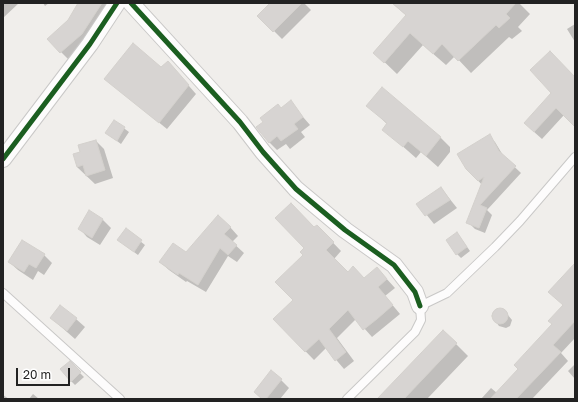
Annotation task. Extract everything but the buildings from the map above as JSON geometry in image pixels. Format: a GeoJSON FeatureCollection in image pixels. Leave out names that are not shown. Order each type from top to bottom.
{"type":"FeatureCollection","features":[{"type":"Feature","properties":{"kind":"street"},"geometry":{"type":"LineString","coordinates":[[3,159],[90,44],[117,3]]}},
{"type":"Feature","properties":{"kind":"street"},"geometry":{"type":"LineString","coordinates":[[131,3],[240,122],[263,152],[296,189],[345,230],[394,265],[415,292],[420,306]]}},
{"type":"Feature","properties":{"kind":"lane"},"geometry":{"type":"LineString","coordinates":[[348,399],[415,332],[421,320],[420,306],[447,293],[495,247],[520,221],[575,156]]}},
{"type":"Feature","properties":{"kind":"lane"},"geometry":{"type":"LineString","coordinates":[[3,292],[120,399]]}},
{"type":"Feature","properties":{"kind":"cycle path"},"geometry":{"type":"LineString","coordinates":[[3,159],[90,44],[117,3]]}},
{"type":"Feature","properties":{"kind":"cycle path"},"geometry":{"type":"LineString","coordinates":[[131,3],[240,122],[263,152],[296,189],[345,230],[394,265],[415,292],[420,306]]}}]}
